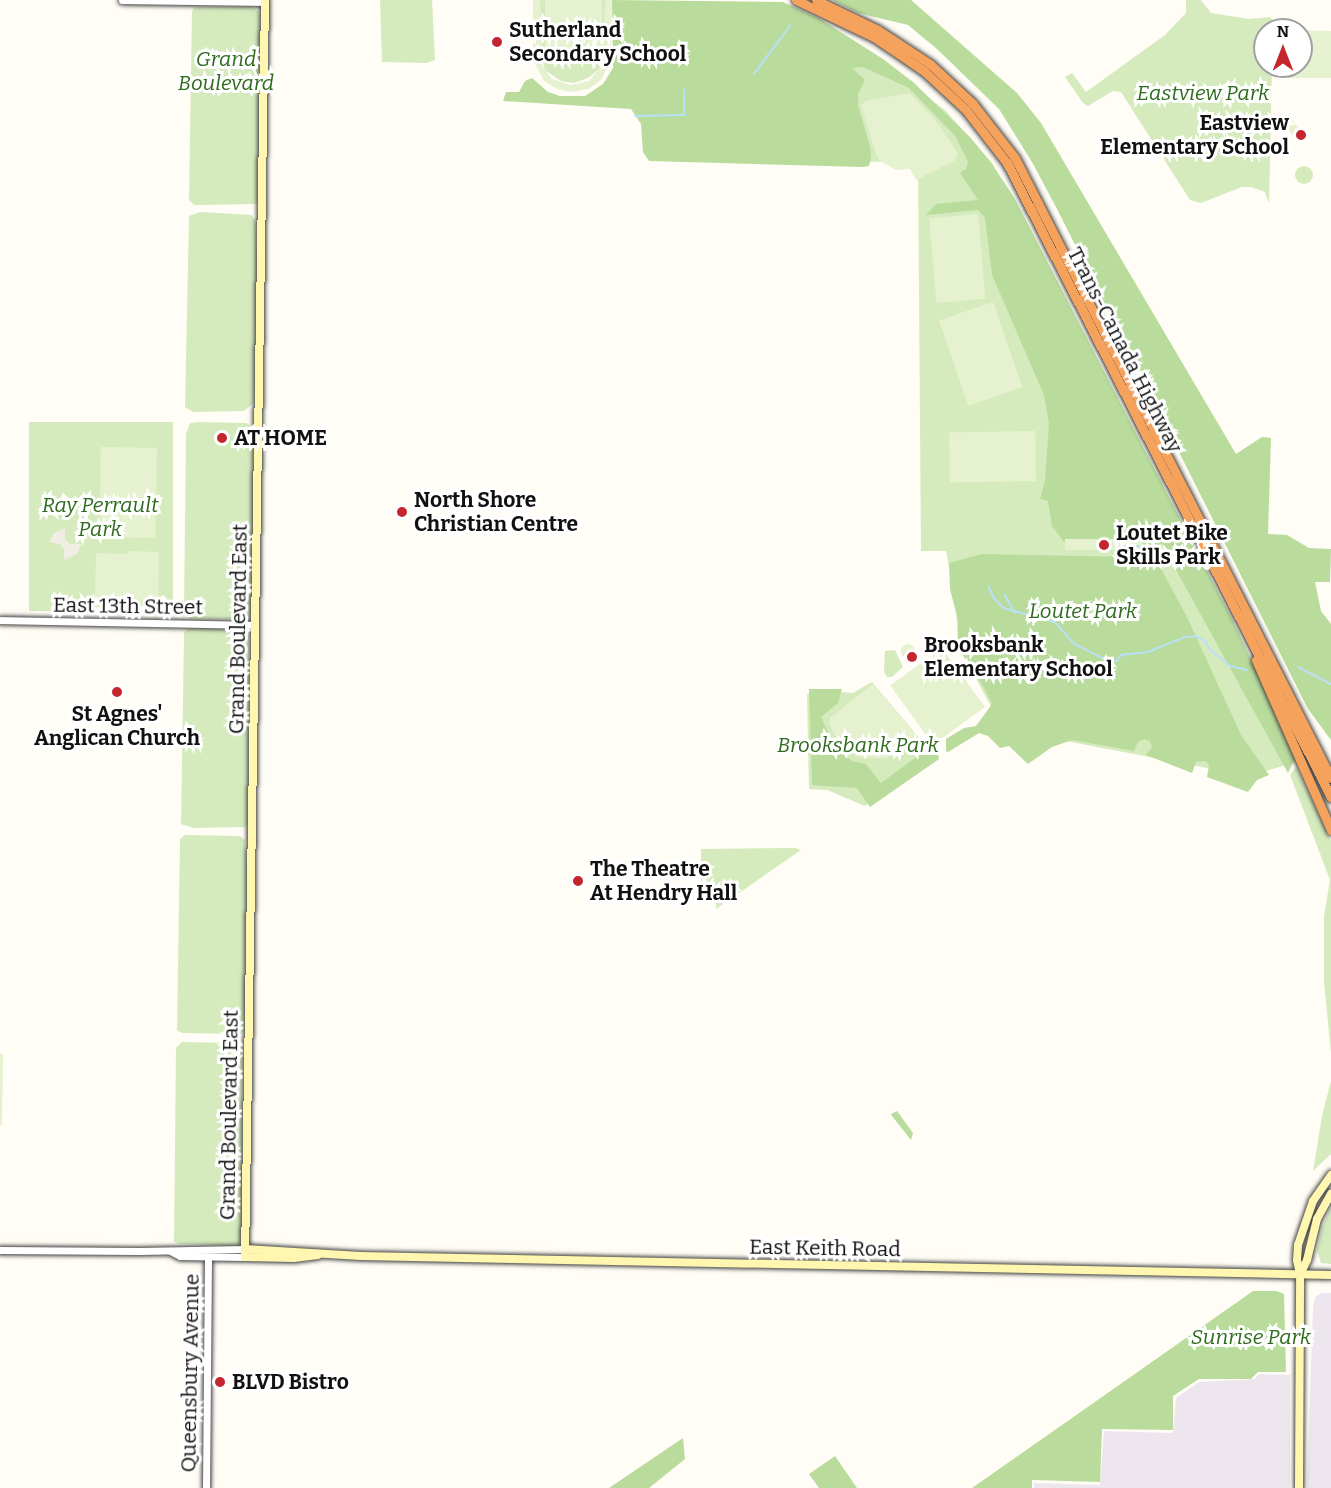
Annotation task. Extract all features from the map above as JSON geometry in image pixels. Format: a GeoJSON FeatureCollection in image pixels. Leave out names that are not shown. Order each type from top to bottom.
{"type":"FeatureCollection","features":[{"type":"Feature","properties":{"kind":"highway","name":"Trans-Canada Highway"},"geometry":{"type":"LineString","coordinates":[[796,0],[855,27],[908,59],[953,96],[995,145],[1029,201],[1331,797]]}},
{"type":"Feature","properties":{"kind":"highway","name":"Trans-Canada Highway"},"geometry":{"type":"LineString","coordinates":[[816,0],[878,30],[930,64],[973,104],[1015,158],[1331,778]]}},
{"type":"Feature","properties":{"kind":"highway"},"geometry":{"type":"LineString","coordinates":[[1248,632],[1255,660],[1331,830]]}},
{"type":"Feature","properties":{"kind":"main road","name":"Grand Boulevard East"},"geometry":{"type":"LineString","coordinates":[[245,1253],[265,1]]}},
{"type":"Feature","properties":{"kind":"main road"},"geometry":{"type":"LineString","coordinates":[[1299,1488],[1300,1275],[1297,1257],[1304,1220],[1312,1201],[1331,1174]]}},
{"type":"Feature","properties":{"kind":"main road"},"geometry":{"type":"LineString","coordinates":[[1300,1275],[1307,1260],[1317,1219],[1331,1194]]}},
{"type":"Feature","properties":{"kind":"main road","name":"East Keith Road"},"geometry":{"type":"LineString","coordinates":[[245,1253],[295,1250],[318,1255],[1331,1275]]}},
{"type":"Feature","properties":{"kind":"street"},"geometry":{"type":"LineString","coordinates":[[122,0],[265,1]]}},
{"type":"Feature","properties":{"kind":"street","name":"East 13th Street"},"geometry":{"type":"LineString","coordinates":[[0,620],[255,624]]}},
{"type":"Feature","properties":{"kind":"street"},"geometry":{"type":"LineString","coordinates":[[194,1249],[208,1257],[213,1251],[226,1248]]}},
{"type":"Feature","properties":{"kind":"street","name":"East Keith Road"},"geometry":{"type":"LineString","coordinates":[[0,1250],[170,1251],[226,1248],[245,1253]]}},
{"type":"Feature","properties":{"kind":"street","name":"East Keith Road"},"geometry":{"type":"LineString","coordinates":[[170,1251],[180,1256],[208,1257],[245,1253]]}},
{"type":"Feature","properties":{"kind":"street","name":"Queensbury Avenue"},"geometry":{"type":"LineString","coordinates":[[206,1488],[208,1257]]}},
{"type":"Feature","properties":{"kind":"shaded area"},"geometry":{"type":"Polygon","coordinates":[[[65,528],[65,539],[70,544],[81,544],[77,554],[64,560],[64,549],[60,544],[49,542],[54,533],[65,528]]]}},
{"type":"Feature","properties":{"kind":"shaded area"},"geometry":{"type":"Polygon","coordinates":[[[1322,1293],[1331,1293],[1331,1488],[1307,1488],[1313,1307],[1315,1297],[1322,1293]]]}},
{"type":"Feature","properties":{"kind":"shaded area"},"geometry":{"type":"Polygon","coordinates":[[[1260,1374],[1290,1375],[1290,1488],[1034,1488],[1034,1483],[1100,1485],[1104,1431],[1173,1433],[1176,1398],[1199,1382],[1254,1379],[1260,1374]]]}},
{"type":"Feature","properties":{"kind":"green space"},"geometry":{"type":"Polygon","coordinates":[[[380,0],[432,0],[435,60],[427,63],[382,62],[380,0]]]}},
{"type":"Feature","properties":{"kind":"green space"},"geometry":{"type":"Polygon","coordinates":[[[533,0],[540,0],[542,65],[552,79],[571,85],[589,81],[603,64],[605,0],[612,0],[611,61],[601,80],[588,89],[571,92],[557,89],[544,81],[533,60],[533,0]]]}},
{"type":"Feature","properties":{"kind":"green space"},"geometry":{"type":"Polygon","coordinates":[[[540,0],[605,0],[604,65],[588,78],[574,83],[561,81],[545,70],[540,52],[540,0]]]}},
{"type":"Feature","properties":{"kind":"green space"},"geometry":{"type":"Polygon","coordinates":[[[545,0],[602,0],[602,58],[545,58],[545,0]]]}},
{"type":"Feature","properties":{"kind":"green space"},"geometry":{"type":"Polygon","coordinates":[[[612,0],[783,2],[820,19],[883,59],[913,82],[970,137],[992,164],[1015,199],[1234,623],[1263,685],[1300,748],[1288,773],[1165,550],[1159,545],[1064,542],[1052,526],[1048,501],[1040,499],[1045,481],[1049,424],[1044,395],[992,275],[985,218],[978,210],[926,215],[936,204],[978,200],[960,173],[966,169],[968,162],[956,137],[909,88],[863,67],[852,68],[865,80],[858,94],[858,105],[871,157],[869,166],[862,167],[649,161],[643,152],[641,124],[631,109],[503,101],[506,92],[519,92],[525,81],[532,78],[548,92],[560,96],[585,96],[603,84],[613,68],[612,0]]]}},
{"type":"Feature","properties":{"kind":"green space"},"geometry":{"type":"Polygon","coordinates":[[[832,0],[911,0],[1017,93],[1041,123],[1236,454],[1262,437],[1271,438],[1268,534],[1287,535],[1309,548],[1331,549],[1330,582],[1315,582],[1321,611],[1331,624],[1331,740],[1308,709],[1057,209],[1032,162],[999,109],[937,49],[908,25],[858,13],[832,0]]]}},
{"type":"Feature","properties":{"kind":"green space","name":"Eastview Park"},"geometry":{"type":"Polygon","coordinates":[[[1186,0],[1201,0],[1211,13],[1253,19],[1253,78],[1272,78],[1269,204],[1265,192],[1251,187],[1242,187],[1201,203],[1190,200],[1121,92],[1113,91],[1088,106],[1083,103],[1065,77],[1072,73],[1086,92],[1165,35],[1186,13],[1186,0]]]}},
{"type":"Feature","properties":{"kind":"green space","name":"Grand Boulevard"},"geometry":{"type":"Polygon","coordinates":[[[194,7],[253,7],[259,12],[261,39],[258,200],[256,204],[194,205],[189,200],[192,12],[194,7]]]}},
{"type":"Feature","properties":{"kind":"green space","name":"Loutet Park"},"geometry":{"type":"Polygon","coordinates":[[[813,16],[945,110],[992,163],[1033,237],[1300,761],[1249,776],[1003,729],[958,645],[956,604],[946,551],[921,551],[918,163],[647,155],[813,16]]]}},
{"type":"Feature","properties":{"kind":"green space"},"geometry":{"type":"Polygon","coordinates":[[[1313,30],[1331,31],[1331,78],[1313,78],[1313,30]]]}},
{"type":"Feature","properties":{"kind":"green space"},"geometry":{"type":"Polygon","coordinates":[[[910,93],[937,122],[958,153],[954,161],[916,180],[910,169],[896,170],[880,161],[861,106],[865,101],[910,93]]]}},
{"type":"Feature","properties":{"kind":"green space"},"geometry":{"type":"Polygon","coordinates":[[[1291,118],[1302,132],[1295,138],[1284,124],[1291,118]]]}},
{"type":"Feature","properties":{"kind":"green space"},"geometry":{"type":"Polygon","coordinates":[[[1300,166],[1308,166],[1313,171],[1311,182],[1300,184],[1295,179],[1295,171],[1300,166]]]}},
{"type":"Feature","properties":{"kind":"green space"},"geometry":{"type":"Polygon","coordinates":[[[200,212],[251,215],[255,220],[257,261],[254,403],[244,411],[193,412],[185,407],[189,216],[200,212]]]}},
{"type":"Feature","properties":{"kind":"green space"},"geometry":{"type":"Polygon","coordinates":[[[978,214],[985,299],[937,303],[929,218],[978,214]]]}},
{"type":"Feature","properties":{"kind":"green space"},"geometry":{"type":"Polygon","coordinates":[[[993,302],[1022,387],[968,406],[939,321],[993,302]]]}},
{"type":"Feature","properties":{"kind":"green space","name":"Ray Perrault Park"},"geometry":{"type":"Polygon","coordinates":[[[29,422],[173,422],[173,611],[29,611],[29,422]]]}},
{"type":"Feature","properties":{"kind":"green space"},"geometry":{"type":"Polygon","coordinates":[[[190,423],[246,423],[253,427],[252,615],[247,619],[190,619],[184,611],[186,434],[190,423]]]}},
{"type":"Feature","properties":{"kind":"green space"},"geometry":{"type":"Polygon","coordinates":[[[1035,431],[1036,481],[950,482],[949,433],[1035,431]]]}},
{"type":"Feature","properties":{"kind":"green space"},"geometry":{"type":"Polygon","coordinates":[[[101,447],[157,448],[155,538],[99,537],[101,447]]]}},
{"type":"Feature","properties":{"kind":"green space","name":"Loutet Bike Skills Park"},"geometry":{"type":"Polygon","coordinates":[[[1065,539],[1142,539],[1142,550],[1065,550],[1065,539]]]}},
{"type":"Feature","properties":{"kind":"green space"},"geometry":{"type":"Polygon","coordinates":[[[128,551],[159,552],[158,601],[95,600],[96,553],[128,554],[128,551]]]}},
{"type":"Feature","properties":{"kind":"green space"},"geometry":{"type":"Polygon","coordinates":[[[982,554],[1132,557],[1158,563],[1188,619],[1241,735],[1269,775],[1257,780],[1248,792],[1207,777],[1209,765],[1205,761],[1196,762],[1192,773],[1146,755],[1152,747],[1150,741],[1144,739],[1138,742],[1134,751],[1072,740],[1052,747],[1028,764],[1009,746],[1000,748],[988,736],[979,733],[948,752],[946,751],[946,739],[964,728],[976,726],[992,704],[958,648],[958,620],[950,589],[949,563],[982,554]]]}},
{"type":"Feature","properties":{"kind":"green space"},"geometry":{"type":"Polygon","coordinates":[[[190,628],[242,630],[249,635],[248,824],[245,827],[193,828],[181,824],[184,632],[190,628]]]}},
{"type":"Feature","properties":{"kind":"green space"},"geometry":{"type":"Polygon","coordinates":[[[908,644],[913,646],[915,651],[913,656],[908,658],[903,656],[901,651],[903,646],[908,644]]]}},
{"type":"Feature","properties":{"kind":"green space"},"geometry":{"type":"Polygon","coordinates":[[[942,648],[985,707],[933,745],[890,686],[942,648]]]}},
{"type":"Feature","properties":{"kind":"green space"},"geometry":{"type":"Polygon","coordinates":[[[895,650],[903,667],[892,677],[887,677],[884,672],[885,651],[895,650]]]}},
{"type":"Feature","properties":{"kind":"green space","name":"Brooksbank Park"},"geometry":{"type":"Polygon","coordinates":[[[872,682],[931,752],[932,758],[865,806],[827,790],[809,789],[807,695],[812,690],[853,693],[872,682]]]}},
{"type":"Feature","properties":{"kind":"green space"},"geometry":{"type":"Polygon","coordinates":[[[873,684],[916,735],[894,755],[887,758],[863,758],[855,755],[838,742],[830,725],[830,718],[873,684]]]}},
{"type":"Feature","properties":{"kind":"green space"},"geometry":{"type":"Polygon","coordinates":[[[809,689],[842,689],[838,703],[821,717],[834,745],[852,761],[866,764],[881,783],[923,752],[938,754],[939,759],[870,807],[857,788],[812,785],[809,689]]]}},
{"type":"Feature","properties":{"kind":"green space"},"geometry":{"type":"Polygon","coordinates":[[[1296,767],[1331,841],[1331,1053],[1324,982],[1324,916],[1330,880],[1290,775],[1296,767]]]}},
{"type":"Feature","properties":{"kind":"green space"},"geometry":{"type":"Polygon","coordinates":[[[185,835],[240,836],[245,840],[247,875],[245,1030],[241,1034],[182,1033],[177,1030],[180,839],[185,835]]]}},
{"type":"Feature","properties":{"kind":"green space"},"geometry":{"type":"Polygon","coordinates":[[[795,848],[801,850],[716,909],[716,891],[701,891],[701,849],[795,848]]]}},
{"type":"Feature","properties":{"kind":"green space"},"geometry":{"type":"Polygon","coordinates":[[[182,1042],[239,1043],[242,1046],[242,1240],[238,1246],[178,1244],[174,1241],[176,1048],[182,1042]]]}},
{"type":"Feature","properties":{"kind":"green space"},"geometry":{"type":"Polygon","coordinates":[[[0,1054],[3,1054],[2,1125],[0,1125],[0,1054]]]}},
{"type":"Feature","properties":{"kind":"green space"},"geometry":{"type":"Polygon","coordinates":[[[1331,1081],[1331,1154],[1313,1171],[1322,1116],[1331,1081]]]}},
{"type":"Feature","properties":{"kind":"green space"},"geometry":{"type":"Polygon","coordinates":[[[897,1111],[913,1133],[911,1140],[891,1114],[897,1111]]]}},
{"type":"Feature","properties":{"kind":"green space"},"geometry":{"type":"Polygon","coordinates":[[[1331,1207],[1331,1264],[1321,1263],[1317,1251],[1322,1228],[1331,1207]]]}},
{"type":"Feature","properties":{"kind":"green space","name":"Sunrise Park"},"geometry":{"type":"Polygon","coordinates":[[[1253,1291],[1277,1291],[1284,1294],[1286,1372],[1258,1372],[1251,1379],[1199,1379],[1173,1396],[1173,1430],[1102,1429],[1100,1482],[1032,1480],[1032,1488],[972,1488],[1253,1291]]]}},
{"type":"Feature","properties":{"kind":"green space"},"geometry":{"type":"Polygon","coordinates":[[[683,1438],[685,1459],[649,1488],[609,1488],[683,1438]]]}},
{"type":"Feature","properties":{"kind":"green space"},"geometry":{"type":"Polygon","coordinates":[[[835,1456],[857,1488],[819,1488],[809,1474],[835,1456]]]}},
{"type":"Feature","properties":{"kind":"waterway"},"geometry":{"type":"LineString","coordinates":[[754,74],[790,26]]}},
{"type":"Feature","properties":{"kind":"waterway"},"geometry":{"type":"LineString","coordinates":[[635,116],[684,115],[684,90]]}},
{"type":"Feature","properties":{"kind":"waterway"},"geometry":{"type":"LineString","coordinates":[[1125,546],[1139,546],[1143,551]]}},
{"type":"Feature","properties":{"kind":"waterway"},"geometry":{"type":"LineString","coordinates":[[1146,551],[1156,551]]}},
{"type":"Feature","properties":{"kind":"waterway"},"geometry":{"type":"LineString","coordinates":[[989,586],[994,598],[1004,608],[1055,622],[1075,644],[1106,660],[1117,661],[1121,655],[1148,652],[1185,637],[1196,636],[1206,642],[1211,650],[1230,666],[1247,670]]}},
{"type":"Feature","properties":{"kind":"waterway"},"geometry":{"type":"LineString","coordinates":[[1005,595],[1015,612]]}},
{"type":"Feature","properties":{"kind":"waterway"},"geometry":{"type":"LineString","coordinates":[[1298,667],[1331,684]]}},
{"type":"Feature","properties":{"kind":"place","name":"Sutherland Secondary School"},"geometry":{"type":"Point","coordinates":[497,42]}},
{"type":"Feature","properties":{"kind":"place","name":"Eastview Elementary School"},"geometry":{"type":"Point","coordinates":[1301,135]}},
{"type":"Feature","properties":{"kind":"place","name":"AT HOME"},"geometry":{"type":"Point","coordinates":[222,438]}},
{"type":"Feature","properties":{"kind":"place","name":"North Shore Christian Centre"},"geometry":{"type":"Point","coordinates":[402,512]}},
{"type":"Feature","properties":{"kind":"place","name":"Loutet Bike Skills Park"},"geometry":{"type":"Point","coordinates":[1104,545]}},
{"type":"Feature","properties":{"kind":"place","name":"Brooksbank Elementary School"},"geometry":{"type":"Point","coordinates":[912,657]}},
{"type":"Feature","properties":{"kind":"place","name":"St Agnes' Anglican Church"},"geometry":{"type":"Point","coordinates":[117,692]}},
{"type":"Feature","properties":{"kind":"place","name":"The Theatre At Hendry Hall"},"geometry":{"type":"Point","coordinates":[578,881]}},
{"type":"Feature","properties":{"kind":"place","name":"BLVD Bistro"},"geometry":{"type":"Point","coordinates":[220,1382]}}]}
